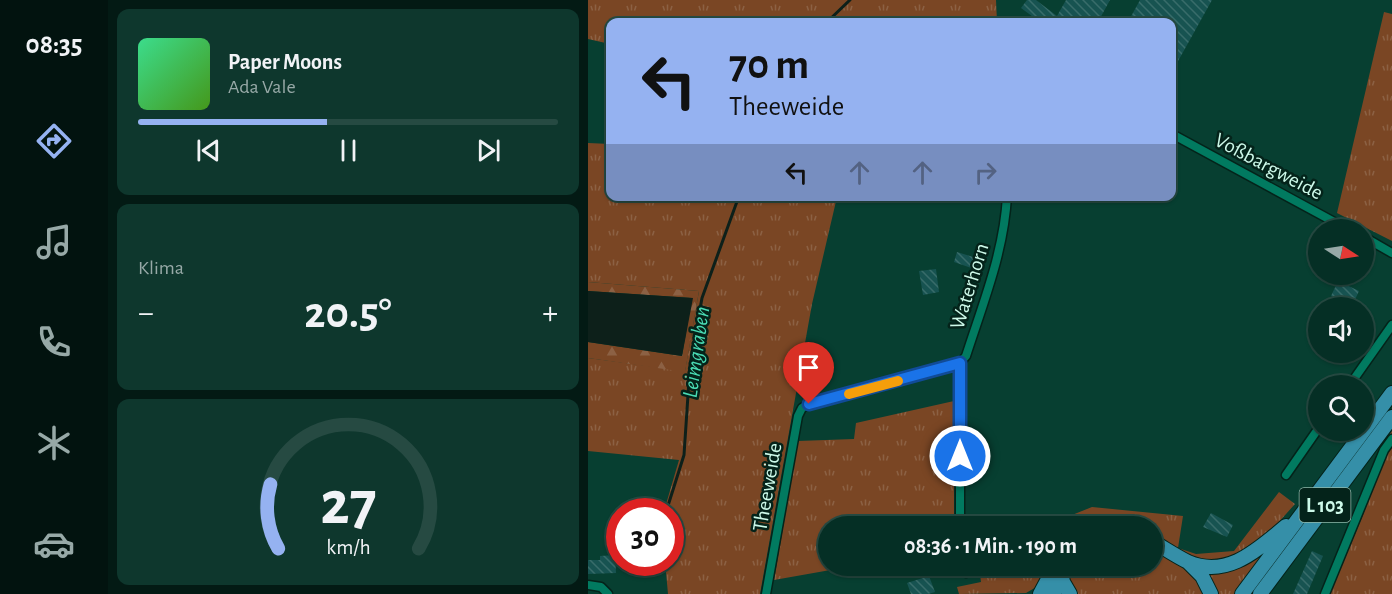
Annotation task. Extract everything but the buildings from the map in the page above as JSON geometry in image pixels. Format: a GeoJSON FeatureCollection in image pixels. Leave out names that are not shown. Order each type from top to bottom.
{"type":"FeatureCollection","features":[{"type":"Feature","properties":{"kind":"highway","name":"L 103"},"geometry":{"type":"LineString","coordinates":[[1242,594],[1392,393]]}},
{"type":"Feature","properties":{"kind":"highway","name":"L 103"},"geometry":{"type":"LineString","coordinates":[[1260,594],[1392,417]]}},
{"type":"Feature","properties":{"kind":"highway","name":"L 103"},"geometry":{"type":"LineString","coordinates":[[1163,547],[1204,567],[1234,564],[1253,553],[1302,514]]}},
{"type":"Feature","properties":{"kind":"highway","name":"L 103"},"geometry":{"type":"LineString","coordinates":[[1188,561],[1202,576],[1211,594]]}},
{"type":"Feature","properties":{"kind":"highway"},"geometry":{"type":"LineString","coordinates":[[1040,594],[1053,576]]}},
{"type":"Feature","properties":{"kind":"highway"},"geometry":{"type":"LineString","coordinates":[[1054,594],[1058,576]]}},
{"type":"Feature","properties":{"kind":"highway"},"geometry":{"type":"LineString","coordinates":[[1062,576],[1070,594]]}},
{"type":"Feature","properties":{"kind":"street","name":"Voßbargweide"},"geometry":{"type":"LineString","coordinates":[[1176,136],[1329,219]]}},
{"type":"Feature","properties":{"kind":"street","name":"Waterhorn"},"geometry":{"type":"LineString","coordinates":[[960,516],[960,363],[966,356],[996,265],[1003,238],[1007,201]]}},
{"type":"Feature","properties":{"kind":"street"},"geometry":{"type":"LineString","coordinates":[[1374,243],[1392,253]]}},
{"type":"Feature","properties":{"kind":"street"},"geometry":{"type":"LineString","coordinates":[[1357,375],[1392,325]]}},
{"type":"Feature","properties":{"kind":"street","name":"Theeweide"},"geometry":{"type":"LineString","coordinates":[[766,594],[798,416],[802,408],[809,404],[960,363]]}},
{"type":"Feature","properties":{"kind":"street"},"geometry":{"type":"LineString","coordinates":[[1325,594],[1384,450],[1392,439]]}},
{"type":"Feature","properties":{"kind":"street"},"geometry":{"type":"LineString","coordinates":[[1286,475],[1310,441]]}},
{"type":"Feature","properties":{"kind":"street"},"geometry":{"type":"LineString","coordinates":[[588,585],[601,587],[609,594]]}},
{"type":"Feature","properties":{"kind":"green space"},"geometry":{"type":"Polygon","coordinates":[[[588,0],[996,0],[997,18],[606,18],[606,43],[588,39],[588,0]]]}},
{"type":"Feature","properties":{"kind":"green space"},"geometry":{"type":"Polygon","coordinates":[[[1384,12],[1392,14],[1392,241],[1374,232],[1374,219],[1349,219],[1337,213],[1384,12]]]}},
{"type":"Feature","properties":{"kind":"green space"},"geometry":{"type":"Polygon","coordinates":[[[588,143],[606,144],[606,201],[836,201],[812,304],[760,594],[668,594],[666,576],[684,576],[684,498],[668,498],[679,460],[588,451],[588,358],[685,371],[699,291],[588,282],[588,143]]]}},
{"type":"Feature","properties":{"kind":"green space"},"geometry":{"type":"Polygon","coordinates":[[[588,282],[699,291],[685,372],[588,358],[588,342],[682,356],[692,298],[588,291],[588,282]]]}},
{"type":"Feature","properties":{"kind":"green space"},"geometry":{"type":"Polygon","coordinates":[[[954,401],[954,516],[818,516],[818,572],[774,580],[798,441],[854,439],[856,423],[954,401]]]}},
{"type":"Feature","properties":{"kind":"green space"},"geometry":{"type":"Polygon","coordinates":[[[1392,431],[1392,594],[1330,594],[1363,515],[1385,453],[1379,448],[1392,431]]]}},
{"type":"Feature","properties":{"kind":"green space"},"geometry":{"type":"Polygon","coordinates":[[[1279,492],[1295,504],[1252,547],[1226,561],[1212,562],[1190,558],[1163,541],[1163,516],[1070,516],[1092,507],[1183,516],[1178,548],[1196,554],[1234,551],[1279,492]]]}},
{"type":"Feature","properties":{"kind":"green space"},"geometry":{"type":"Polygon","coordinates":[[[1274,543],[1235,594],[1215,594],[1202,571],[1274,543]]]}},
{"type":"Feature","properties":{"kind":"green space"},"geometry":{"type":"Polygon","coordinates":[[[1163,555],[1189,572],[1203,594],[1075,594],[1070,585],[1070,576],[1163,576],[1163,555]]]}},
{"type":"Feature","properties":{"kind":"green space"},"geometry":{"type":"Polygon","coordinates":[[[980,576],[1044,576],[1038,586],[1026,593],[959,594],[957,587],[981,582],[980,576]]]}},
{"type":"Feature","properties":{"kind":"water"},"geometry":{"type":"Polygon","coordinates":[[[588,291],[693,298],[682,356],[588,342],[588,291]]]}},
{"type":"Feature","properties":{"kind":"waterway","name":"Leimgraben"},"geometry":{"type":"LineString","coordinates":[[831,18],[850,0]]}},
{"type":"Feature","properties":{"kind":"waterway","name":"Leimgraben"},"geometry":{"type":"LineString","coordinates":[[670,498],[684,455],[690,365],[702,298],[737,201]]}},
{"type":"Feature","properties":{"kind":"slow traffic"},"geometry":{"type":"LineString","coordinates":[[849,394],[898,381]]}},
{"type":"Feature","properties":{"kind":"route"},"geometry":{"type":"LineString","coordinates":[[809,404],[960,363],[960,456]]}}]}
